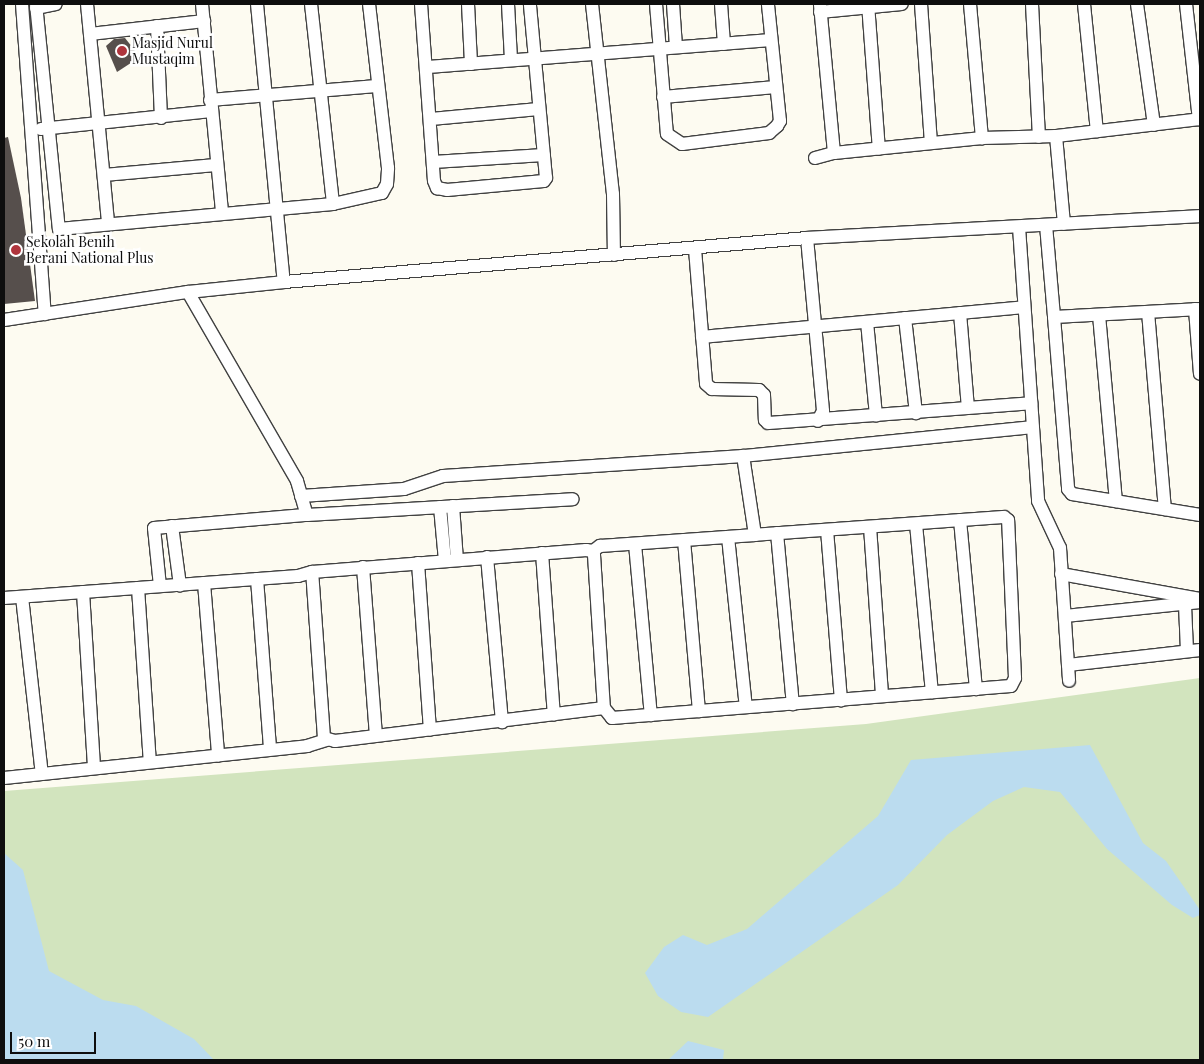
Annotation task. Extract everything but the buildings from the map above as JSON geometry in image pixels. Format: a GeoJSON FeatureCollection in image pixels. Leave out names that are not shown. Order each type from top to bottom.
{"type":"FeatureCollection","features":[{"type":"Feature","properties":{"kind":"street"},"geometry":{"type":"LineString","coordinates":[[22,4],[45,314]]}},
{"type":"Feature","properties":{"kind":"street"},"geometry":{"type":"LineString","coordinates":[[56,4],[36,6],[59,228],[222,212],[333,204],[372,198],[382,193],[387,184],[388,168],[376,86],[369,4]]}},
{"type":"Feature","properties":{"kind":"street"},"geometry":{"type":"LineString","coordinates":[[87,4],[108,223]]}},
{"type":"Feature","properties":{"kind":"street"},"geometry":{"type":"LineString","coordinates":[[202,4],[222,212]]}},
{"type":"Feature","properties":{"kind":"street"},"geometry":{"type":"LineString","coordinates":[[258,4],[284,282]]}},
{"type":"Feature","properties":{"kind":"street"},"geometry":{"type":"LineString","coordinates":[[311,4],[322,90],[333,204]]}},
{"type":"Feature","properties":{"kind":"street"},"geometry":{"type":"LineString","coordinates":[[421,4],[428,67],[433,162],[437,188],[447,190],[544,181],[544,155],[530,4]]}},
{"type":"Feature","properties":{"kind":"street"},"geometry":{"type":"LineString","coordinates":[[468,4],[471,64]]}},
{"type":"Feature","properties":{"kind":"street"},"geometry":{"type":"LineString","coordinates":[[508,4],[511,60]]}},
{"type":"Feature","properties":{"kind":"street"},"geometry":{"type":"LineString","coordinates":[[592,4],[613,194],[614,254]]}},
{"type":"Feature","properties":{"kind":"street"},"geometry":{"type":"LineString","coordinates":[[656,4],[667,134],[682,144],[774,130],[780,121],[768,4]]}},
{"type":"Feature","properties":{"kind":"street"},"geometry":{"type":"LineString","coordinates":[[673,4],[676,47]]}},
{"type":"Feature","properties":{"kind":"street"},"geometry":{"type":"LineString","coordinates":[[721,4],[724,44]]}},
{"type":"Feature","properties":{"kind":"street"},"geometry":{"type":"LineString","coordinates":[[834,154],[820,8],[902,4]]}},
{"type":"Feature","properties":{"kind":"street"},"geometry":{"type":"LineString","coordinates":[[921,4],[931,143]]}},
{"type":"Feature","properties":{"kind":"street"},"geometry":{"type":"LineString","coordinates":[[970,4],[982,138]]}},
{"type":"Feature","properties":{"kind":"street"},"geometry":{"type":"LineString","coordinates":[[1032,4],[1039,137]]}},
{"type":"Feature","properties":{"kind":"street"},"geometry":{"type":"LineString","coordinates":[[1084,4],[1097,131]]}},
{"type":"Feature","properties":{"kind":"street"},"geometry":{"type":"LineString","coordinates":[[1137,4],[1154,125]]}},
{"type":"Feature","properties":{"kind":"street"},"geometry":{"type":"LineString","coordinates":[[815,158],[834,154],[931,143],[982,138],[1056,136],[1200,119],[1186,4]]}},
{"type":"Feature","properties":{"kind":"street"},"geometry":{"type":"LineString","coordinates":[[868,5],[879,149]]}},
{"type":"Feature","properties":{"kind":"street"},"geometry":{"type":"LineString","coordinates":[[90,34],[204,20]]}},
{"type":"Feature","properties":{"kind":"street"},"geometry":{"type":"LineString","coordinates":[[157,26],[162,118]]}},
{"type":"Feature","properties":{"kind":"street"},"geometry":{"type":"LineString","coordinates":[[428,67],[771,40]]}},
{"type":"Feature","properties":{"kind":"street"},"geometry":{"type":"LineString","coordinates":[[31,131],[48,127],[162,118],[266,93],[376,86]]}},
{"type":"Feature","properties":{"kind":"street"},"geometry":{"type":"LineString","coordinates":[[663,97],[776,87]]}},
{"type":"Feature","properties":{"kind":"street"},"geometry":{"type":"LineString","coordinates":[[431,119],[539,109]]}},
{"type":"Feature","properties":{"kind":"street"},"geometry":{"type":"LineString","coordinates":[[1056,136],[1064,224]]}},
{"type":"Feature","properties":{"kind":"street"},"geometry":{"type":"LineString","coordinates":[[433,162],[544,155]]}},
{"type":"Feature","properties":{"kind":"street"},"geometry":{"type":"LineString","coordinates":[[104,175],[216,165]]}},
{"type":"Feature","properties":{"kind":"street"},"geometry":{"type":"LineString","coordinates":[[4,320],[188,292],[284,282],[695,249],[806,238],[1200,216]]}},
{"type":"Feature","properties":{"kind":"street"},"geometry":{"type":"LineString","coordinates":[[1046,225],[1068,489],[1072,494],[1200,515]]}},
{"type":"Feature","properties":{"kind":"street"},"geometry":{"type":"LineString","coordinates":[[1019,227],[1038,501],[1060,548],[1069,681]]}},
{"type":"Feature","properties":{"kind":"street"},"geometry":{"type":"LineString","coordinates":[[806,238],[823,411],[818,421]]}},
{"type":"Feature","properties":{"kind":"street"},"geometry":{"type":"LineString","coordinates":[[695,249],[708,387],[759,390],[764,395],[765,420],[768,423],[818,421],[1031,403]]}},
{"type":"Feature","properties":{"kind":"street"},"geometry":{"type":"LineString","coordinates":[[188,292],[297,482],[307,515]]}},
{"type":"Feature","properties":{"kind":"street"},"geometry":{"type":"LineString","coordinates":[[702,337],[1024,306]]}},
{"type":"Feature","properties":{"kind":"street"},"geometry":{"type":"LineString","coordinates":[[1054,317],[1198,309],[1200,374]]}},
{"type":"Feature","properties":{"kind":"street"},"geometry":{"type":"LineString","coordinates":[[1148,312],[1165,509]]}},
{"type":"Feature","properties":{"kind":"street"},"geometry":{"type":"LineString","coordinates":[[960,313],[968,408]]}},
{"type":"Feature","properties":{"kind":"street"},"geometry":{"type":"LineString","coordinates":[[1099,314],[1116,501]]}},
{"type":"Feature","properties":{"kind":"street"},"geometry":{"type":"LineString","coordinates":[[905,318],[916,413]]}},
{"type":"Feature","properties":{"kind":"street"},"geometry":{"type":"LineString","coordinates":[[867,322],[876,416]]}},
{"type":"Feature","properties":{"kind":"street"},"geometry":{"type":"LineString","coordinates":[[302,496],[404,488],[442,476],[743,456],[1033,428]]}},
{"type":"Feature","properties":{"kind":"street"},"geometry":{"type":"LineString","coordinates":[[743,456],[755,535]]}},
{"type":"Feature","properties":{"kind":"street"},"geometry":{"type":"LineString","coordinates":[[160,586],[154,528],[307,515],[572,499]]}},
{"type":"Feature","properties":{"kind":"street"},"geometry":{"type":"LineString","coordinates":[[451,560],[453,506]]}},
{"type":"Feature","properties":{"kind":"street"},"geometry":{"type":"LineString","coordinates":[[440,507],[451,560]]}},
{"type":"Feature","properties":{"kind":"street"},"geometry":{"type":"LineString","coordinates":[[4,598],[256,579],[363,567],[487,557],[593,551],[600,546],[1004,517],[1008,520],[1015,678],[1011,686],[612,718],[604,708],[606,698],[593,551]]}},
{"type":"Feature","properties":{"kind":"street"},"geometry":{"type":"LineString","coordinates":[[960,520],[976,689]]}},
{"type":"Feature","properties":{"kind":"street"},"geometry":{"type":"LineString","coordinates":[[916,524],[932,692]]}},
{"type":"Feature","properties":{"kind":"street"},"geometry":{"type":"LineString","coordinates":[[172,526],[180,585]]}},
{"type":"Feature","properties":{"kind":"street"},"geometry":{"type":"LineString","coordinates":[[870,527],[882,696]]}},
{"type":"Feature","properties":{"kind":"street"},"geometry":{"type":"LineString","coordinates":[[827,530],[840,700]]}},
{"type":"Feature","properties":{"kind":"street"},"geometry":{"type":"LineString","coordinates":[[777,533],[793,704]]}},
{"type":"Feature","properties":{"kind":"street"},"geometry":{"type":"LineString","coordinates":[[728,537],[746,707]]}},
{"type":"Feature","properties":{"kind":"street"},"geometry":{"type":"LineString","coordinates":[[684,540],[699,711]]}},
{"type":"Feature","properties":{"kind":"street"},"geometry":{"type":"LineString","coordinates":[[635,544],[651,715]]}},
{"type":"Feature","properties":{"kind":"street"},"geometry":{"type":"LineString","coordinates":[[542,553],[554,715]]}},
{"type":"Feature","properties":{"kind":"street"},"geometry":{"type":"LineString","coordinates":[[487,557],[502,722]]}},
{"type":"Feature","properties":{"kind":"street"},"geometry":{"type":"LineString","coordinates":[[418,563],[430,730]]}},
{"type":"Feature","properties":{"kind":"street"},"geometry":{"type":"LineString","coordinates":[[363,567],[376,736]]}},
{"type":"Feature","properties":{"kind":"street"},"geometry":{"type":"LineString","coordinates":[[312,572],[323,732],[327,740]]}},
{"type":"Feature","properties":{"kind":"street"},"geometry":{"type":"LineString","coordinates":[[1062,574],[1200,601]]}},
{"type":"Feature","properties":{"kind":"street"},"geometry":{"type":"LineString","coordinates":[[256,579],[270,750]]}},
{"type":"Feature","properties":{"kind":"street"},"geometry":{"type":"LineString","coordinates":[[204,583],[218,755]]}},
{"type":"Feature","properties":{"kind":"street"},"geometry":{"type":"LineString","coordinates":[[138,588],[150,762]]}},
{"type":"Feature","properties":{"kind":"street"},"geometry":{"type":"LineString","coordinates":[[83,592],[94,768]]}},
{"type":"Feature","properties":{"kind":"street"},"geometry":{"type":"LineString","coordinates":[[22,597],[42,774]]}},
{"type":"Feature","properties":{"kind":"street"},"geometry":{"type":"LineString","coordinates":[[1064,616],[1185,605],[1200,601]]}},
{"type":"Feature","properties":{"kind":"street"},"geometry":{"type":"LineString","coordinates":[[1068,665],[1194,650],[1185,605]]}},
{"type":"Feature","properties":{"kind":"street"},"geometry":{"type":"LineString","coordinates":[[4,778],[270,750],[327,740],[502,722],[604,708]]}},
{"type":"Feature","properties":{"kind":"green space"},"geometry":{"type":"Polygon","coordinates":[[[1200,678],[1200,1060],[4,1060],[4,791],[866,724],[1200,678]]]}},
{"type":"Feature","properties":{"kind":"water"},"geometry":{"type":"Polygon","coordinates":[[[1090,745],[1143,843],[1166,861],[1200,910],[1200,915],[1193,918],[1172,905],[1107,849],[1060,792],[1024,787],[993,801],[947,835],[898,885],[708,1017],[681,1012],[658,996],[645,973],[664,947],[683,935],[707,945],[747,929],[878,816],[911,760],[1090,745]]]}},
{"type":"Feature","properties":{"kind":"water"},"geometry":{"type":"Polygon","coordinates":[[[4,853],[23,870],[49,971],[103,1000],[136,1006],[194,1039],[214,1060],[4,1060],[4,853]]]}},
{"type":"Feature","properties":{"kind":"water"},"geometry":{"type":"Polygon","coordinates":[[[688,1041],[724,1050],[723,1060],[668,1060],[688,1041]]]}},
{"type":"Feature","properties":{"kind":"place","name":"Masjid Nurul Mustaqim"},"geometry":{"type":"Point","coordinates":[122,51]}},
{"type":"Feature","properties":{"kind":"place","name":"Sekolah Benih Berani National Plus"},"geometry":{"type":"Point","coordinates":[16,250]}}]}
